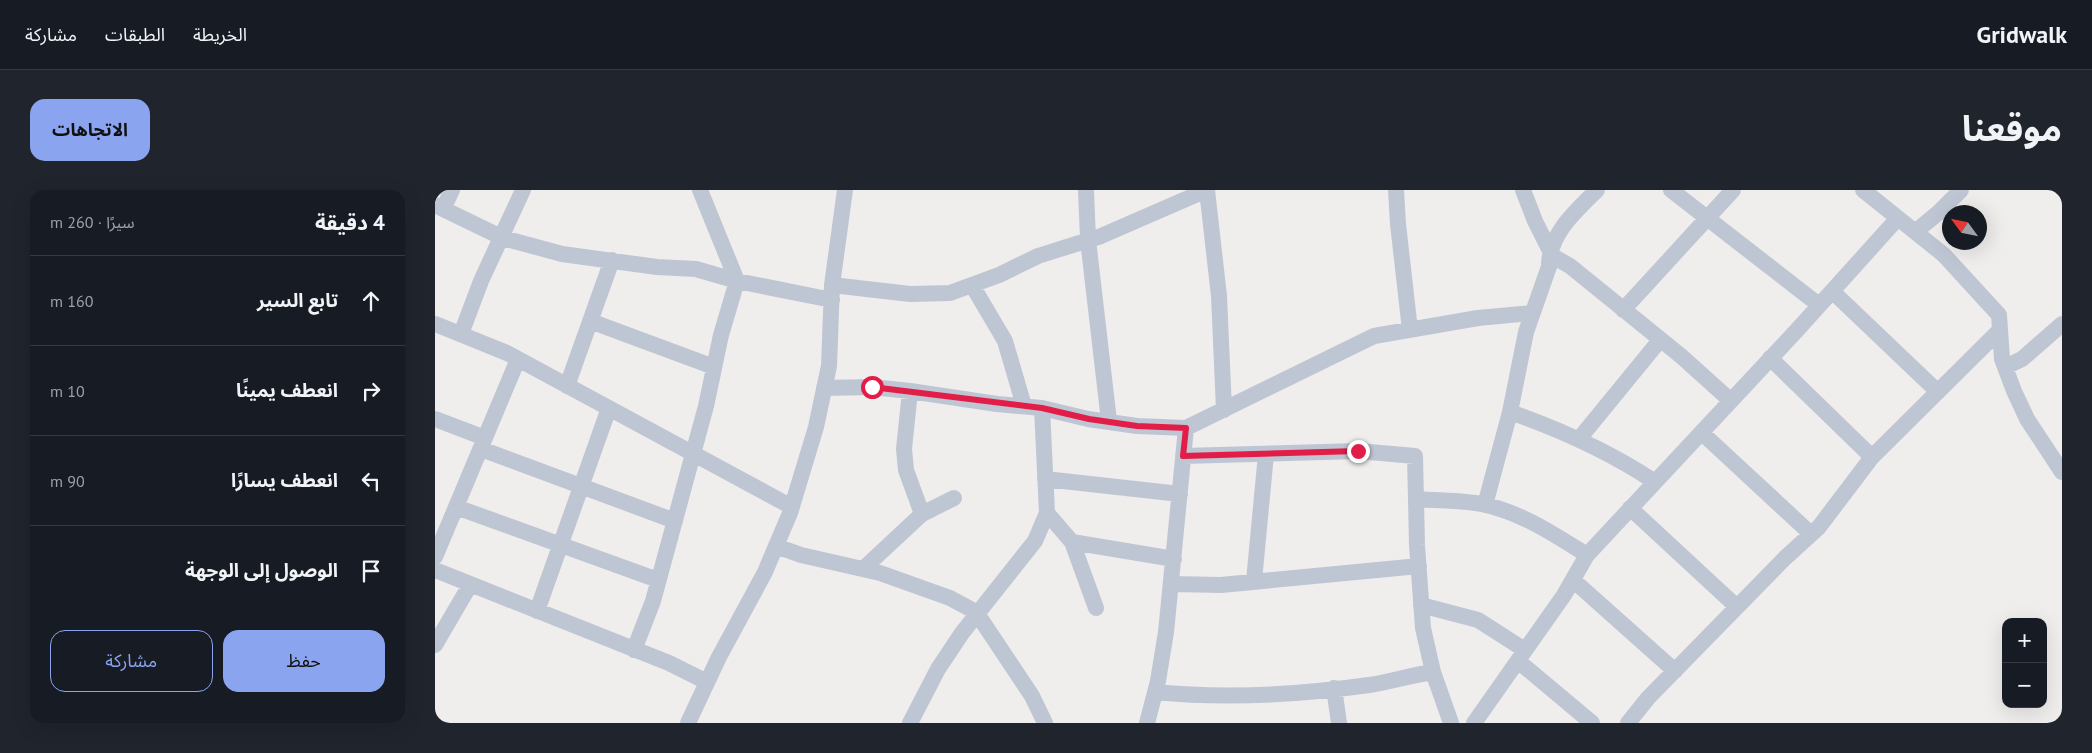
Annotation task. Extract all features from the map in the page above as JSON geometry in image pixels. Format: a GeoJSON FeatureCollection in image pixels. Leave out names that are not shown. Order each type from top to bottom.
{"type":"FeatureCollection","features":[{"type":"Feature","properties":{"kind":"street"},"geometry":{"type":"LineString","coordinates":[[452,190],[439,207],[503,238],[562,254],[657,267],[696,269],[737,280],[832,292],[910,294],[950,293],[999,275],[1038,256],[1088,240],[1207,190],[1219,296],[1224,410]]}},
{"type":"Feature","properties":{"kind":"street"},"geometry":{"type":"LineString","coordinates":[[461,334],[481,282],[503,238],[523,190]]}},
{"type":"Feature","properties":{"kind":"street"},"geometry":{"type":"LineString","coordinates":[[633,650],[653,601],[693,454],[721,335],[737,280],[700,190]]}},
{"type":"Feature","properties":{"kind":"street"},"geometry":{"type":"LineString","coordinates":[[688,723],[707,682],[757,587],[792,507],[816,427],[829,366],[832,292],[845,190]]}},
{"type":"Feature","properties":{"kind":"street"},"geometry":{"type":"LineString","coordinates":[[1086,190],[1088,240],[1109,422]]}},
{"type":"Feature","properties":{"kind":"street"},"geometry":{"type":"LineString","coordinates":[[1396,190],[1398,224],[1411,330]]}},
{"type":"Feature","properties":{"kind":"street"},"geometry":{"type":"LineString","coordinates":[[1523,190],[1549,257]]}},
{"type":"Feature","properties":{"kind":"street"},"geometry":{"type":"LineString","coordinates":[[1485,505],[1510,412],[1526,332],[1555,238],[1569,218],[1597,190]]}},
{"type":"Feature","properties":{"kind":"street"},"geometry":{"type":"LineString","coordinates":[[1671,190],[1819,305]]}},
{"type":"Feature","properties":{"kind":"street"},"geometry":{"type":"LineString","coordinates":[[1623,310],[1733,190]]}},
{"type":"Feature","properties":{"kind":"street"},"geometry":{"type":"LineString","coordinates":[[1863,190],[1944,255],[1999,316],[2002,359],[2005,367],[2027,419],[2062,472]]}},
{"type":"Feature","properties":{"kind":"street"},"geometry":{"type":"LineString","coordinates":[[1915,232],[1939,213],[1961,190]]}},
{"type":"Feature","properties":{"kind":"street"},"geometry":{"type":"LineString","coordinates":[[1474,723],[1573,580],[1587,555],[1702,434],[1898,218]]}},
{"type":"Feature","properties":{"kind":"street"},"geometry":{"type":"LineString","coordinates":[[1549,257],[1562,261],[1681,356],[1731,401]]}},
{"type":"Feature","properties":{"kind":"street"},"geometry":{"type":"LineString","coordinates":[[567,386],[612,260]]}},
{"type":"Feature","properties":{"kind":"street"},"geometry":{"type":"LineString","coordinates":[[972,285],[1005,341],[1024,406]]}},
{"type":"Feature","properties":{"kind":"street"},"geometry":{"type":"LineString","coordinates":[[1832,291],[1938,392]]}},
{"type":"Feature","properties":{"kind":"street"},"geometry":{"type":"LineString","coordinates":[[824,388],[872,387],[910,391],[1042,408],[1137,426],[1186,428],[1374,336],[1477,318],[1532,313]]}},
{"type":"Feature","properties":{"kind":"street"},"geometry":{"type":"LineString","coordinates":[[590,321],[714,367]]}},
{"type":"Feature","properties":{"kind":"street"},"geometry":{"type":"LineString","coordinates":[[435,324],[518,359],[792,507]]}},
{"type":"Feature","properties":{"kind":"street"},"geometry":{"type":"LineString","coordinates":[[2005,367],[2021,358],[2062,324]]}},
{"type":"Feature","properties":{"kind":"street"},"geometry":{"type":"LineString","coordinates":[[1628,723],[1648,698],[1785,558],[1819,527],[1872,458],[2000,330]]}},
{"type":"Feature","properties":{"kind":"street"},"geometry":{"type":"LineString","coordinates":[[1579,439],[1660,340]]}},
{"type":"Feature","properties":{"kind":"street"},"geometry":{"type":"LineString","coordinates":[[1770,358],[1872,458]]}},
{"type":"Feature","properties":{"kind":"street"},"geometry":{"type":"LineString","coordinates":[[435,557],[518,359]]}},
{"type":"Feature","properties":{"kind":"street"},"geometry":{"type":"LineString","coordinates":[[910,391],[904,449],[906,470],[922,514]]}},
{"type":"Feature","properties":{"kind":"street"},"geometry":{"type":"LineString","coordinates":[[537,611],[609,408]]}},
{"type":"Feature","properties":{"kind":"street"},"geometry":{"type":"LineString","coordinates":[[910,723],[939,668],[977,612],[1035,541],[1047,513],[1042,408]]}},
{"type":"Feature","properties":{"kind":"street"},"geometry":{"type":"LineString","coordinates":[[1510,412],[1551,426],[1579,439],[1637,470],[1655,482]]}},
{"type":"Feature","properties":{"kind":"street"},"geometry":{"type":"LineString","coordinates":[[435,419],[483,443],[581,486],[675,521]]}},
{"type":"Feature","properties":{"kind":"street"},"geometry":{"type":"LineString","coordinates":[[1147,723],[1166,632],[1186,428]]}},
{"type":"Feature","properties":{"kind":"street"},"geometry":{"type":"LineString","coordinates":[[1702,434],[1811,534]]}},
{"type":"Feature","properties":{"kind":"street"},"geometry":{"type":"LineString","coordinates":[[1183,456],[1358,451],[1415,456],[1423,628],[1433,672],[1451,723]]}},
{"type":"Feature","properties":{"kind":"street"},"geometry":{"type":"LineString","coordinates":[[1254,581],[1266,454]]}},
{"type":"Feature","properties":{"kind":"street"},"geometry":{"type":"LineString","coordinates":[[1045,479],[1180,494]]}},
{"type":"Feature","properties":{"kind":"street"},"geometry":{"type":"LineString","coordinates":[[863,569],[922,514],[954,498]]}},
{"type":"Feature","properties":{"kind":"street"},"geometry":{"type":"LineString","coordinates":[[1417,499],[1485,505],[1533,522],[1587,555]]}},
{"type":"Feature","properties":{"kind":"street"},"geometry":{"type":"LineString","coordinates":[[456,507],[658,580]]}},
{"type":"Feature","properties":{"kind":"street"},"geometry":{"type":"LineString","coordinates":[[1630,508],[1737,607]]}},
{"type":"Feature","properties":{"kind":"street"},"geometry":{"type":"LineString","coordinates":[[1047,513],[1072,542],[1095,608]]}},
{"type":"Feature","properties":{"kind":"street"},"geometry":{"type":"LineString","coordinates":[[1072,542],[1173,559]]}},
{"type":"Feature","properties":{"kind":"street"},"geometry":{"type":"LineString","coordinates":[[775,546],[801,554],[880,572],[950,598],[977,612],[1032,696],[1045,723]]}},
{"type":"Feature","properties":{"kind":"street"},"geometry":{"type":"LineString","coordinates":[[1172,584],[1221,585],[1419,566]]}},
{"type":"Feature","properties":{"kind":"street"},"geometry":{"type":"LineString","coordinates":[[435,570],[669,663],[707,682]]}},
{"type":"Feature","properties":{"kind":"street"},"geometry":{"type":"LineString","coordinates":[[1573,580],[1675,671]]}},
{"type":"Feature","properties":{"kind":"street"},"geometry":{"type":"LineString","coordinates":[[435,645],[470,585]]}},
{"type":"Feature","properties":{"kind":"street"},"geometry":{"type":"LineString","coordinates":[[1421,605],[1478,620],[1522,655],[1592,723]]}},
{"type":"Feature","properties":{"kind":"street"},"geometry":{"type":"LineString","coordinates":[[1155,692],[1182,695],[1295,694],[1371,684],[1433,672]]}},
{"type":"Feature","properties":{"kind":"street"},"geometry":{"type":"LineString","coordinates":[[1334,688],[1339,723]]}},
{"type":"Feature","properties":{"kind":"route"},"geometry":{"type":"LineString","coordinates":[[872,387],[997,404],[1042,408],[1089,419],[1137,426],[1186,428],[1183,456],[1358,451]]}}]}
